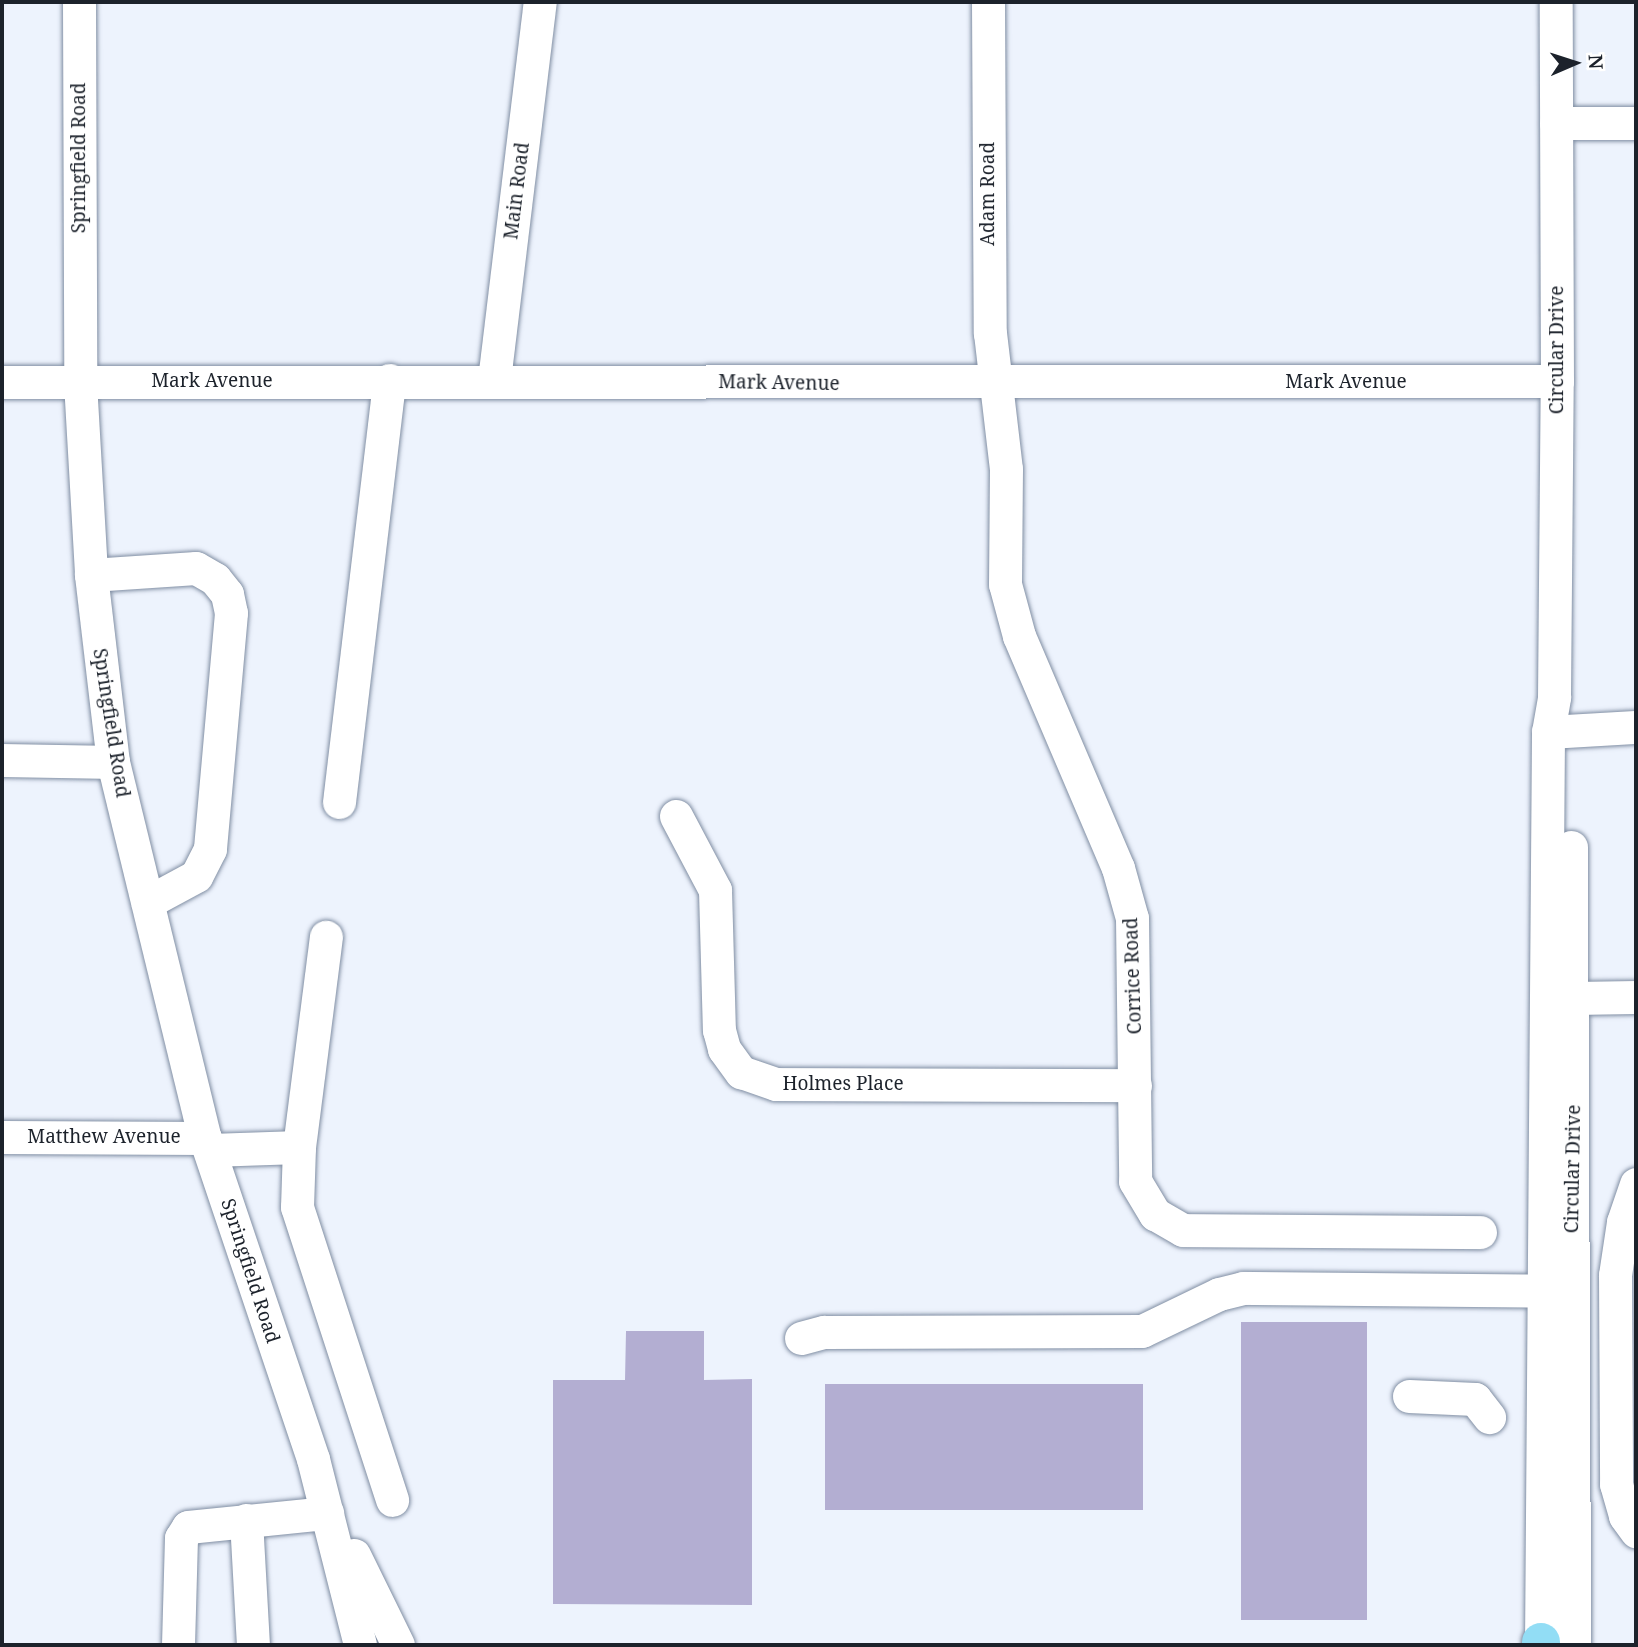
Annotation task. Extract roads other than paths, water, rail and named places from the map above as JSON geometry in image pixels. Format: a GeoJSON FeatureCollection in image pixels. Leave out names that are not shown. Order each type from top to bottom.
{"type":"FeatureCollection","features":[{"type":"Feature","properties":{"kind":"street","name":"Springfield Road"},"geometry":{"type":"LineString","coordinates":[[79,2],[80,382],[91,575],[113,762],[207,1144],[313,1459],[360,1645]]}},
{"type":"Feature","properties":{"kind":"street","name":"Main Road"},"geometry":{"type":"LineString","coordinates":[[494,380],[540,2]]}},
{"type":"Feature","properties":{"kind":"street","name":"Adam Road"},"geometry":{"type":"LineString","coordinates":[[988,2],[988,287],[997,385]]}},
{"type":"Feature","properties":{"kind":"street","name":"Circular Drive"},"geometry":{"type":"LineString","coordinates":[[1549,1644],[1558,1290],[1558,731],[1563,709],[1554,698],[1556,2]]}},
{"type":"Feature","properties":{"kind":"street"},"geometry":{"type":"LineString","coordinates":[[1556,123],[1636,123]]}},
{"type":"Feature","properties":{"kind":"street"},"geometry":{"type":"LineString","coordinates":[[339,802],[389,380]]}},
{"type":"Feature","properties":{"kind":"street","name":"Mark Avenue"},"geometry":{"type":"LineString","coordinates":[[2,382],[494,380],[997,385],[1557,381]]}},
{"type":"Feature","properties":{"kind":"street","name":"Corrice Road"},"geometry":{"type":"LineString","coordinates":[[997,385],[1006,469],[1009,608],[1127,895],[1135,950],[1135,1181],[1154,1214],[1169,1225],[1206,1232],[1480,1231]]}},
{"type":"Feature","properties":{"kind":"street"},"geometry":{"type":"LineString","coordinates":[[91,575],[196,568],[215,579],[227,594],[231,613],[210,849],[196,876],[148,902]]}},
{"type":"Feature","properties":{"kind":"street"},"geometry":{"type":"LineString","coordinates":[[1558,731],[1636,727]]}},
{"type":"Feature","properties":{"kind":"street","name":"Circular Drive"},"geometry":{"type":"LineString","coordinates":[[1558,731],[1574,998],[1558,1290]]}},
{"type":"Feature","properties":{"kind":"street"},"geometry":{"type":"LineString","coordinates":[[2,760],[113,762]]}},
{"type":"Feature","properties":{"kind":"street","name":"Holmes Place"},"geometry":{"type":"LineString","coordinates":[[676,816],[715,890],[719,1030],[724,1049],[741,1072],[776,1084],[1135,1085]]}},
{"type":"Feature","properties":{"kind":"street"},"geometry":{"type":"LineString","coordinates":[[326,937],[299,1147],[297,1207],[391,1500]]}},
{"type":"Feature","properties":{"kind":"street"},"geometry":{"type":"LineString","coordinates":[[1574,998],[1636,997]]}},
{"type":"Feature","properties":{"kind":"street","name":"Matthew Avenue"},"geometry":{"type":"LineString","coordinates":[[2,1137],[299,1147]]}},
{"type":"Feature","properties":{"kind":"street"},"geometry":{"type":"LineString","coordinates":[[1636,1184],[1623,1222],[1615,1275],[1616,1484],[1625,1516],[1636,1531]]}},
{"type":"Feature","properties":{"kind":"street"},"geometry":{"type":"LineString","coordinates":[[801,1338],[824,1332],[1142,1331],[1219,1294],[1243,1288],[1558,1290]]}},
{"type":"Feature","properties":{"kind":"street"},"geometry":{"type":"LineString","coordinates":[[1409,1396],[1475,1399],[1489,1417]]}},
{"type":"Feature","properties":{"kind":"street","name":"Springfield Road"},"geometry":{"type":"LineString","coordinates":[[313,1459],[366,1584],[398,1645]]}},
{"type":"Feature","properties":{"kind":"street"},"geometry":{"type":"LineString","coordinates":[[178,1645],[181,1538],[195,1525],[327,1513]]}},
{"type":"Feature","properties":{"kind":"street"},"geometry":{"type":"LineString","coordinates":[[246,1520],[253,1645]]}}]}
